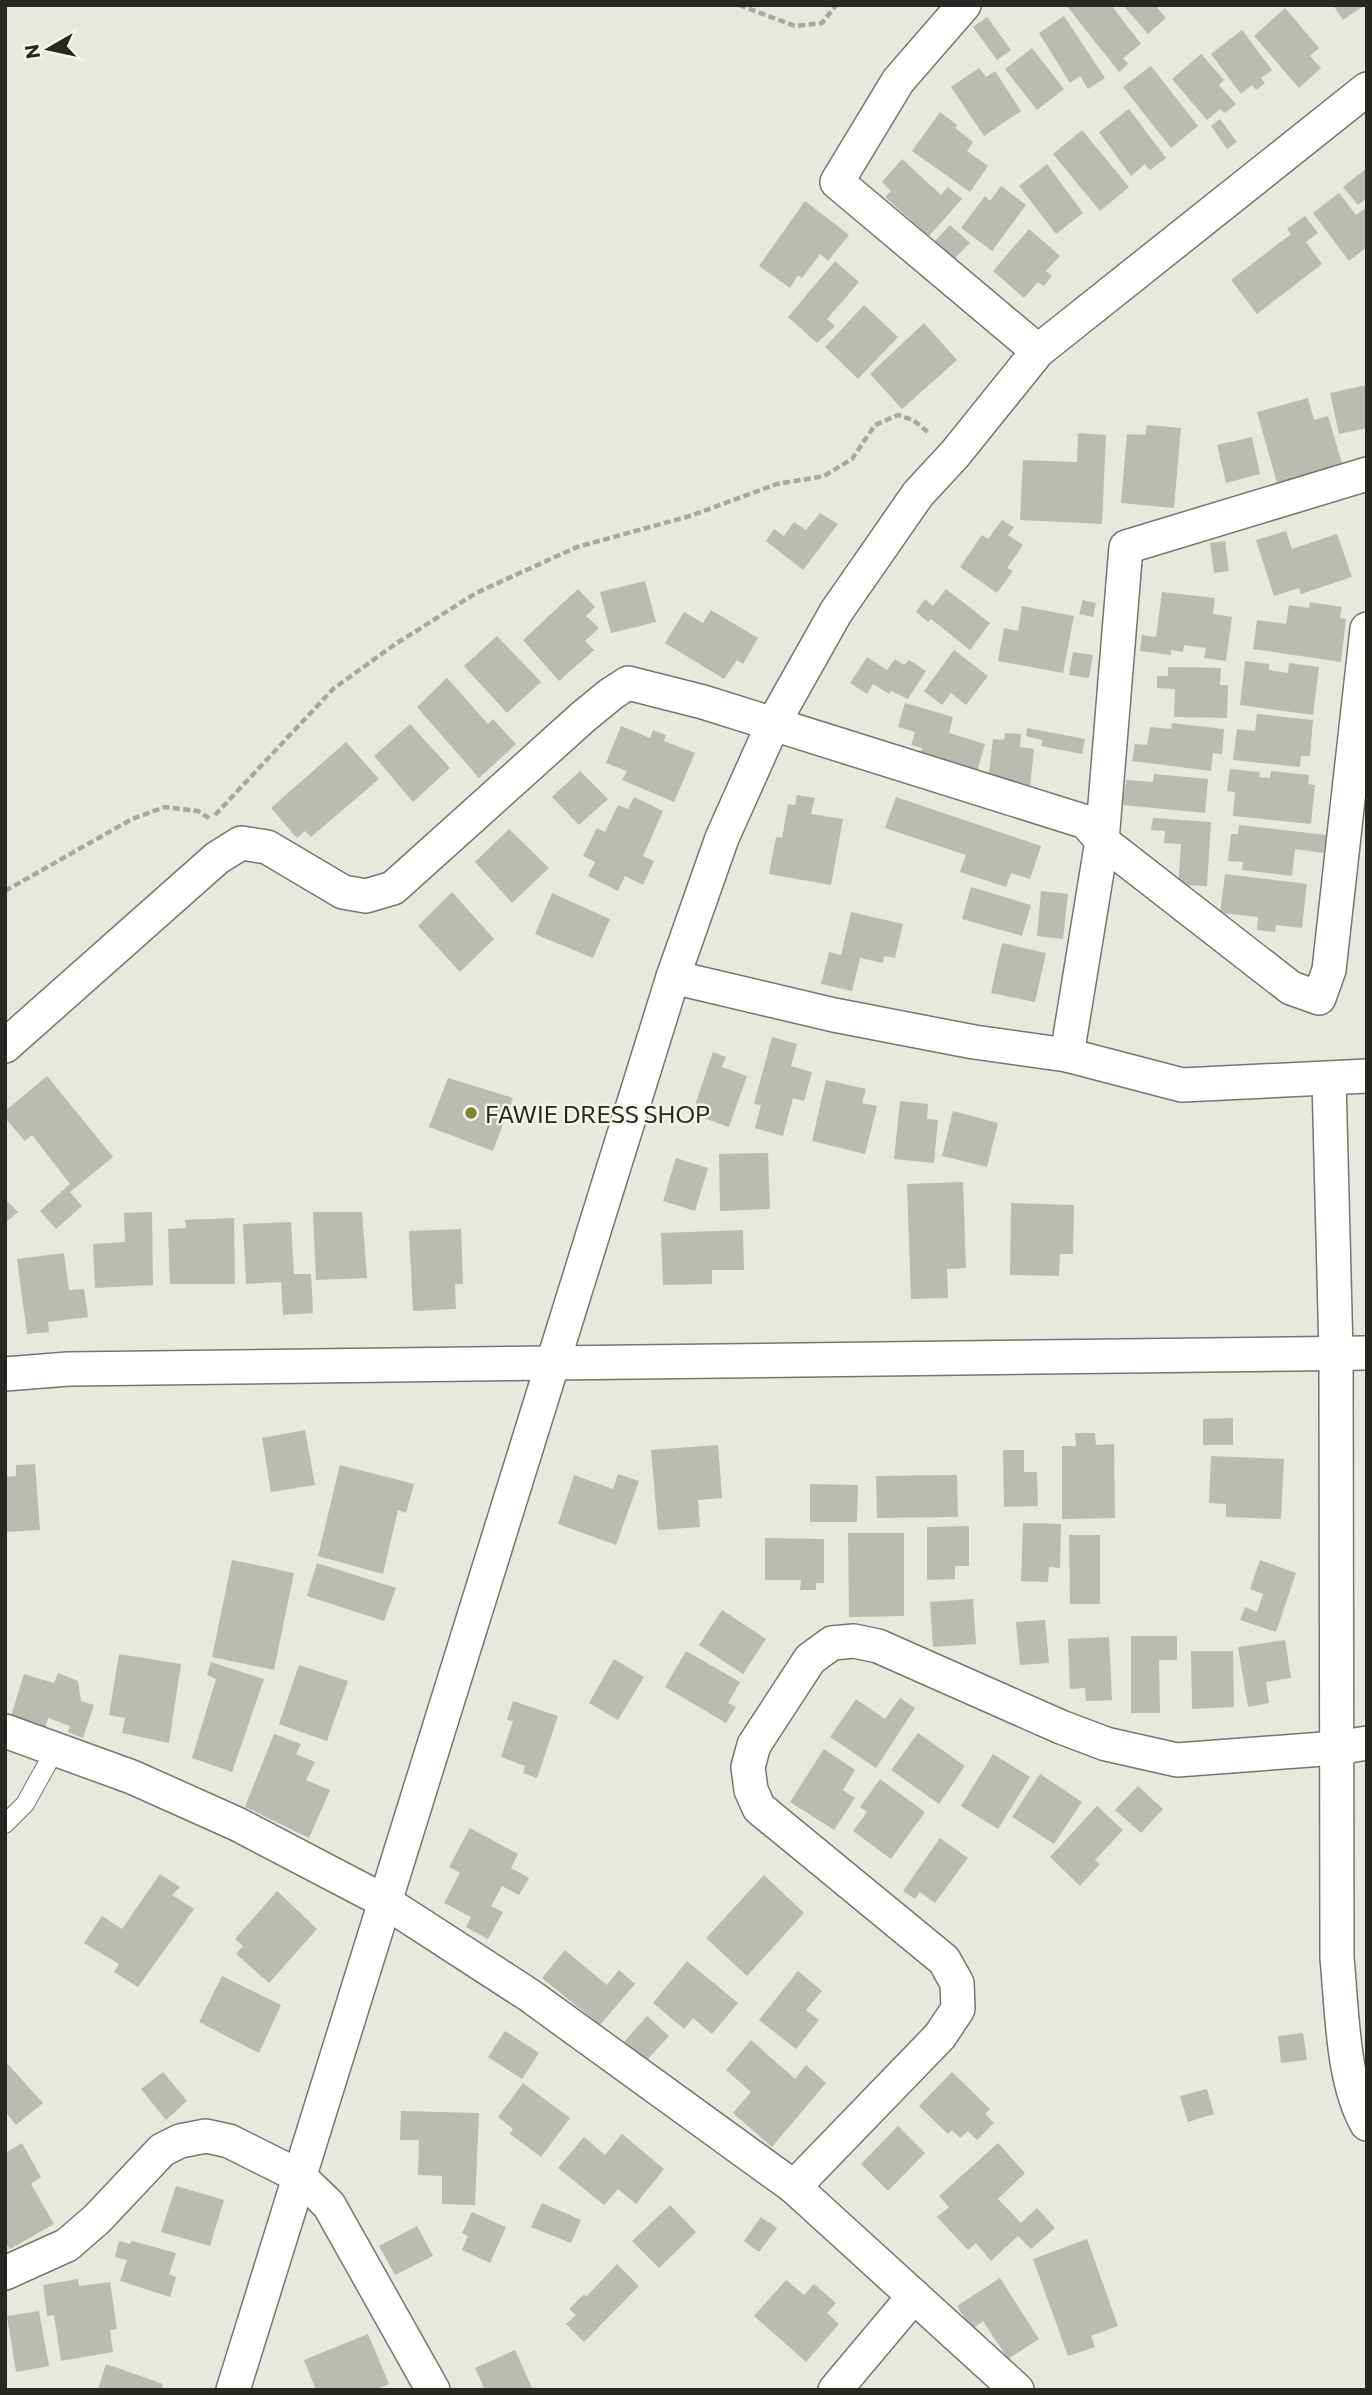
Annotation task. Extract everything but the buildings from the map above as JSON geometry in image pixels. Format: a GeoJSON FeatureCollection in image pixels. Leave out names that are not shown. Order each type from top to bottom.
{"type":"FeatureCollection","features":[{"type":"Feature","properties":{"kind":"street"},"geometry":{"type":"LineString","coordinates":[[964,5],[898,81],[837,182],[1038,351]]}},
{"type":"Feature","properties":{"kind":"street"},"geometry":{"type":"LineString","coordinates":[[233,2390],[673,977],[722,838],[773,724],[808,659],[875,553],[918,494],[955,454],[1038,351],[1367,89]]}},
{"type":"Feature","properties":{"kind":"street"},"geometry":{"type":"LineString","coordinates":[[1068,1055],[1102,841],[1126,547],[1367,474]]}},
{"type":"Feature","properties":{"kind":"street"},"geometry":{"type":"LineString","coordinates":[[5,1046],[217,858],[241,843],[267,847],[344,892],[366,896],[393,888],[583,717],[628,683],[703,702],[1086,822],[1102,841],[1291,989],[1319,998],[1329,970],[1367,629]]}},
{"type":"Feature","properties":{"kind":"street"},"geometry":{"type":"LineString","coordinates":[[673,977],[847,1017],[974,1042],[1068,1055],[1182,1085],[1367,1076]]}},
{"type":"Feature","properties":{"kind":"street"},"geometry":{"type":"LineString","coordinates":[[1329,1079],[1351,1353],[1352,1745],[1337,1958],[1346,2057],[1364,2114]]}},
{"type":"Feature","properties":{"kind":"street"},"geometry":{"type":"LineString","coordinates":[[5,1374],[68,1369],[431,1363],[551,1364],[1351,1353]]}},
{"type":"Feature","properties":{"kind":"street"},"geometry":{"type":"LineString","coordinates":[[794,2188],[940,2036],[958,2009],[957,1983],[944,1960],[760,1808],[751,1790],[748,1767],[754,1745],[810,1659],[832,1643],[854,1641],[877,1646],[1106,1744],[1177,1760],[1352,1745]]}},
{"type":"Feature","properties":{"kind":"street"},"geometry":{"type":"LineString","coordinates":[[5,1731],[132,1777],[237,1825],[384,1901],[529,1995],[794,2188],[1017,2390]]}},
{"type":"Feature","properties":{"kind":"street"},"geometry":{"type":"LineString","coordinates":[[5,2273],[66,2245],[97,2219],[162,2150],[180,2141],[206,2136],[229,2141],[299,2176],[329,2205],[433,2390]]}},
{"type":"Feature","properties":{"kind":"street"},"geometry":{"type":"LineString","coordinates":[[835,2390],[914,2296]]}},
{"type":"Feature","properties":{"kind":"lane"},"geometry":{"type":"LineString","coordinates":[[5,1824],[25,1804],[55,1751]]}},
{"type":"Feature","properties":{"kind":"path"},"geometry":{"type":"LineString","coordinates":[[739,5],[796,26],[822,23],[836,5]]}},
{"type":"Feature","properties":{"kind":"path"},"geometry":{"type":"LineString","coordinates":[[206,827],[240,786],[333,689],[394,645],[477,593],[577,547],[690,516],[777,484],[824,476],[852,459],[875,425],[898,415],[913,420],[955,454]]}},
{"type":"Feature","properties":{"kind":"path"},"geometry":{"type":"LineString","coordinates":[[5,891],[132,819],[165,807],[198,811],[241,843]]}},
{"type":"Feature","properties":{"kind":"place","name":"FAWIE DRESS SHOP"},"geometry":{"type":"Point","coordinates":[471,1113]}}]}
